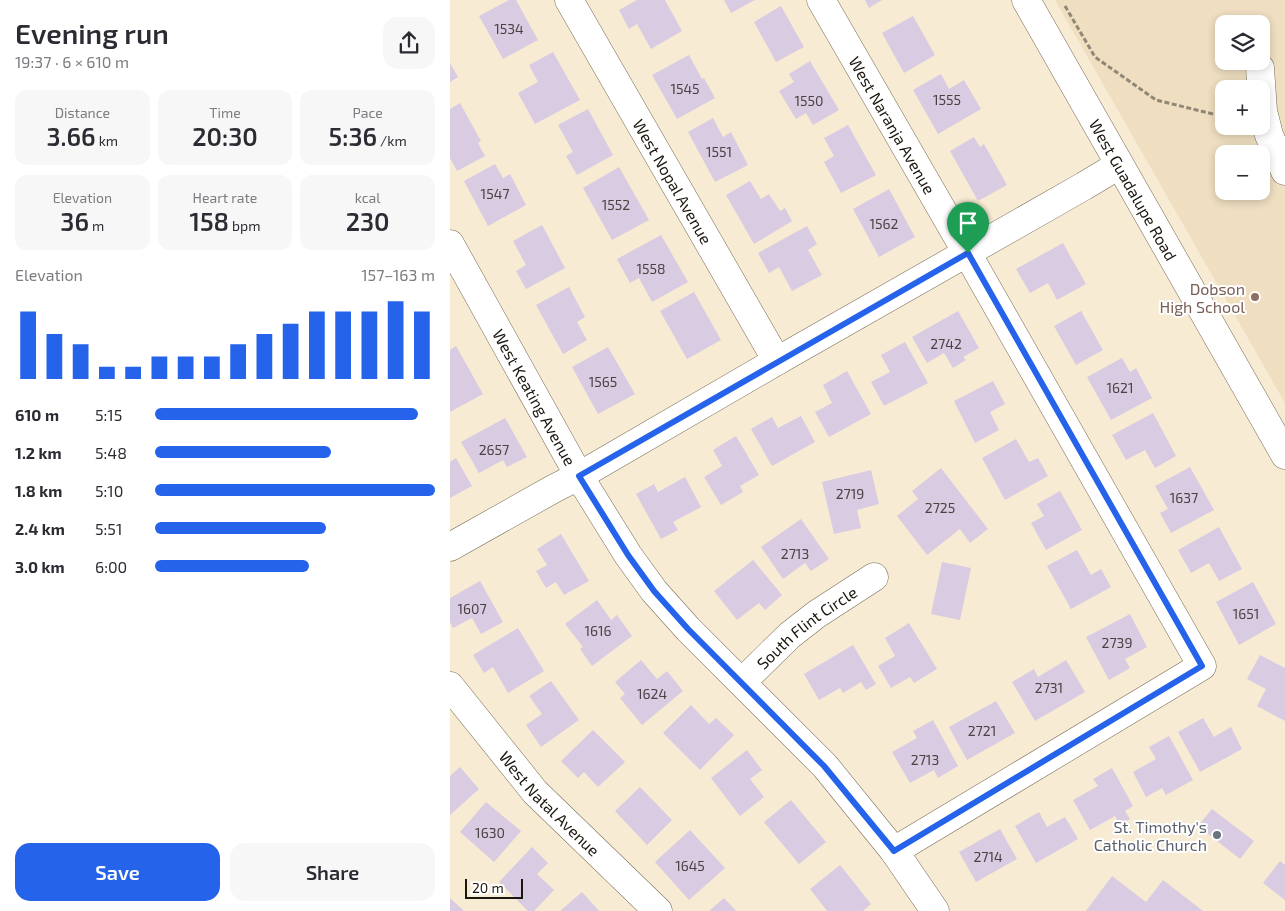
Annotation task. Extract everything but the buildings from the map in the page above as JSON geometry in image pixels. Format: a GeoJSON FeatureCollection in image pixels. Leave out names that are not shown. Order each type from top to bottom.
{"type":"FeatureCollection","features":[{"type":"Feature","properties":{"kind":"street","name":"West Nopal Avenue"},"geometry":{"type":"LineString","coordinates":[[570,0],[777,362]]}},
{"type":"Feature","properties":{"kind":"street","name":"West Naranja Avenue"},"geometry":{"type":"LineString","coordinates":[[821,0],[968,253],[1202,666],[894,851]]}},
{"type":"Feature","properties":{"kind":"street","name":"West Guadalupe Road"},"geometry":{"type":"LineString","coordinates":[[1026,0],[1285,456]]}},
{"type":"Feature","properties":{"kind":"street"},"geometry":{"type":"LineString","coordinates":[[1260,70],[1264,112],[1269,135],[1285,171]]}},
{"type":"Feature","properties":{"kind":"street"},"geometry":{"type":"LineString","coordinates":[[450,547],[579,476],[1119,165]]}},
{"type":"Feature","properties":{"kind":"street","name":"West Keating Avenue"},"geometry":{"type":"LineString","coordinates":[[450,244],[579,476],[628,555],[654,591],[688,629],[824,766],[894,851],[935,911]]}},
{"type":"Feature","properties":{"kind":"street","name":"South Flint Circle"},"geometry":{"type":"LineString","coordinates":[[742,682],[790,636],[817,614],[874,577]]}},
{"type":"Feature","properties":{"kind":"street","name":"West Natal Avenue"},"geometry":{"type":"LineString","coordinates":[[450,686],[535,792],[658,911]]}},
{"type":"Feature","properties":{"kind":"path"},"geometry":{"type":"LineString","coordinates":[[1065,6],[1095,57],[1156,100],[1215,115]]}},
{"type":"Feature","properties":{"kind":"shaded area","name":"Dobson High School"},"geometry":{"type":"Polygon","coordinates":[[[1055,0],[1285,0],[1285,403],[1055,0]]]}},
{"type":"Feature","properties":{"kind":"place","name":"Dobson High School"},"geometry":{"type":"Point","coordinates":[1255,297]}},
{"type":"Feature","properties":{"kind":"place","name":"St. Timothy's Catholic Church"},"geometry":{"type":"Point","coordinates":[1217,835]}},
{"type":"Feature","properties":{"kind":"route"},"geometry":{"type":"LineString","coordinates":[[968,253],[1202,666],[894,851],[824,766],[688,629],[654,591],[628,555],[579,476],[968,253]]}}]}
